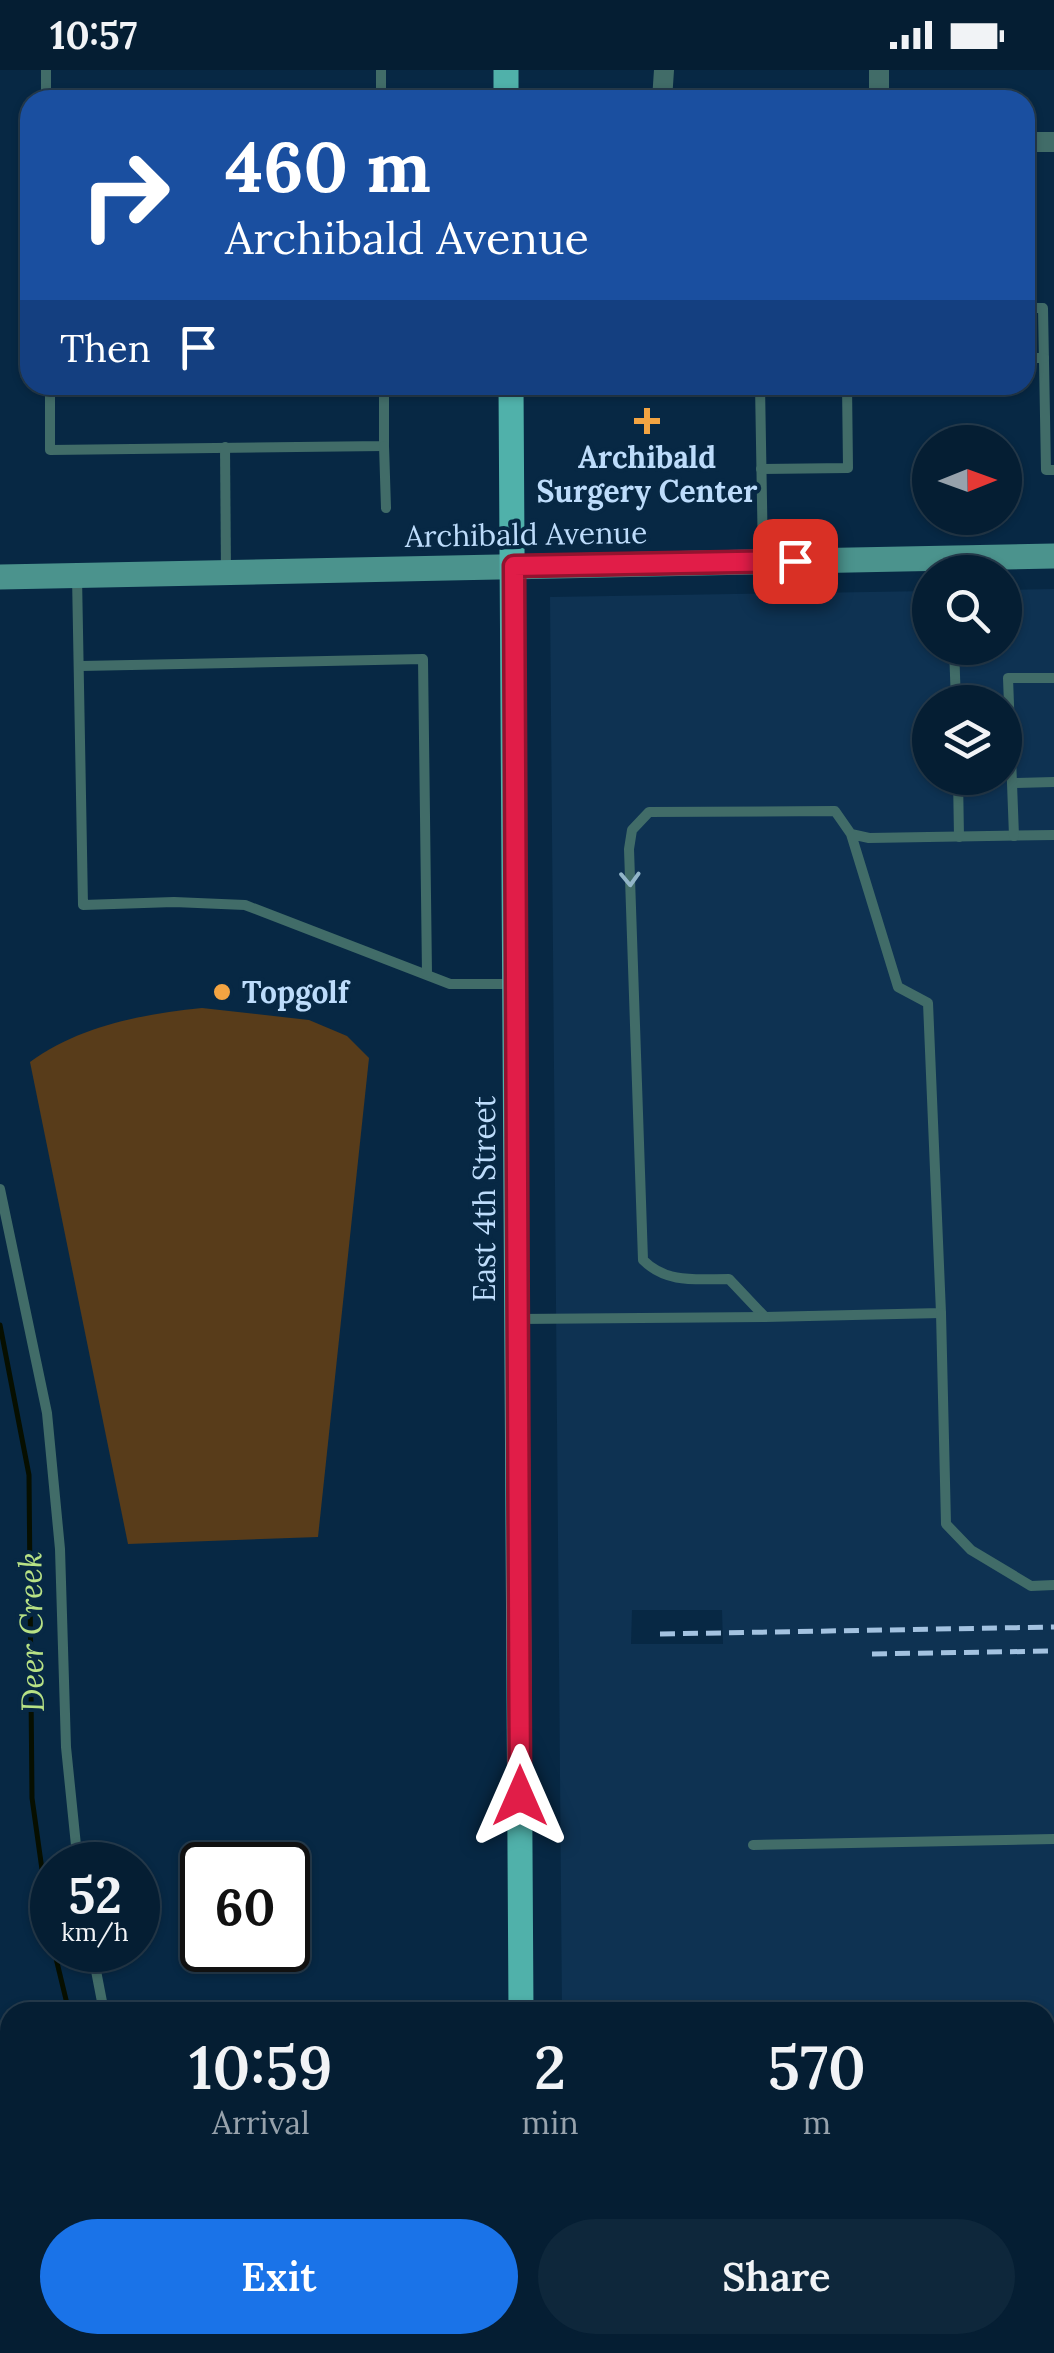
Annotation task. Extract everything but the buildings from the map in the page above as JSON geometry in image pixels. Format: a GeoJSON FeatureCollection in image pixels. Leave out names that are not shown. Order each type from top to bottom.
{"type":"FeatureCollection","features":[{"type":"Feature","properties":{"kind":"main road","name":"East 4th Street"},"geometry":{"type":"LineString","coordinates":[[511,395],[521,2002]]}},
{"type":"Feature","properties":{"kind":"main road","name":"Archibald Avenue"},"geometry":{"type":"LineString","coordinates":[[1022,559],[1054,556]]}},
{"type":"Feature","properties":{"kind":"main road","name":"Archibald Avenue"},"geometry":{"type":"LineString","coordinates":[[0,577],[763,562],[912,564]]}},
{"type":"Feature","properties":{"kind":"lane"},"geometry":{"type":"LineString","coordinates":[[1048,308],[1044,358],[1046,470],[1054,470]]}},
{"type":"Feature","properties":{"kind":"lane"},"geometry":{"type":"LineString","coordinates":[[1035,358],[1044,358]]}},
{"type":"Feature","properties":{"kind":"lane"},"geometry":{"type":"LineString","coordinates":[[50,395],[50,450],[384,446]]}},
{"type":"Feature","properties":{"kind":"lane"},"geometry":{"type":"LineString","coordinates":[[384,395],[386,508]]}},
{"type":"Feature","properties":{"kind":"lane"},"geometry":{"type":"LineString","coordinates":[[760,395],[763,562]]}},
{"type":"Feature","properties":{"kind":"lane"},"geometry":{"type":"LineString","coordinates":[[761,470],[848,468],[847,395]]}},
{"type":"Feature","properties":{"kind":"lane"},"geometry":{"type":"LineString","coordinates":[[225,447],[226,573]]}},
{"type":"Feature","properties":{"kind":"lane"},"geometry":{"type":"LineString","coordinates":[[77,576],[82,905],[244,905],[450,984],[515,984]]}},
{"type":"Feature","properties":{"kind":"lane"},"geometry":{"type":"LineString","coordinates":[[81,666],[423,660],[427,974]]}},
{"type":"Feature","properties":{"kind":"lane"},"geometry":{"type":"LineString","coordinates":[[1008,685],[1008,678],[1054,678]]}},
{"type":"Feature","properties":{"kind":"lane"},"geometry":{"type":"LineString","coordinates":[[1022,783],[1054,782]]}},
{"type":"Feature","properties":{"kind":"lane"},"geometry":{"type":"LineString","coordinates":[[958,795],[959,837]]}},
{"type":"Feature","properties":{"kind":"lane"},"geometry":{"type":"LineString","coordinates":[[1012,795],[1014,836]]}},
{"type":"Feature","properties":{"kind":"lane"},"geometry":{"type":"LineString","coordinates":[[765,1317],[729,1279],[677,1279],[655,1272],[643,1260],[629,849],[632,830],[649,812],[836,811],[851,834],[898,986],[928,1003],[946,1524],[971,1550],[1031,1586],[1054,1586]]}},
{"type":"Feature","properties":{"kind":"lane"},"geometry":{"type":"LineString","coordinates":[[851,834],[869,838],[1054,835]]}},
{"type":"Feature","properties":{"kind":"lane"},"geometry":{"type":"LineString","coordinates":[[0,1189],[47,1414],[60,1549],[66,1748],[76,1842]]}},
{"type":"Feature","properties":{"kind":"lane"},"geometry":{"type":"LineString","coordinates":[[517,1318],[941,1312]]}},
{"type":"Feature","properties":{"kind":"lane"},"geometry":{"type":"LineString","coordinates":[[753,1845],[1054,1840]]}},
{"type":"Feature","properties":{"kind":"lane"},"geometry":{"type":"LineString","coordinates":[[96,1972],[102,2002]]}},
{"type":"Feature","properties":{"kind":"shaded area"},"geometry":{"type":"Polygon","coordinates":[[[1054,589],[1054,2002],[562,2002],[550,597],[912,591],[912,665],[1022,665],[1022,590],[1054,589]],[[632,1610],[631,1644],[723,1644],[722,1610],[632,1610]]]}},
{"type":"Feature","properties":{"kind":"shaded area"},"geometry":{"type":"Polygon","coordinates":[[[202,1008],[309,1020],[347,1036],[369,1058],[318,1537],[128,1544],[30,1062],[69,1039],[112,1024],[202,1008]]]}},
{"type":"Feature","properties":{"kind":"waterway","name":"Deer Creek"},"geometry":{"type":"LineString","coordinates":[[0,1325],[29,1475],[32,1798],[38,1842]]}},
{"type":"Feature","properties":{"kind":"waterway","name":"Deer Creek"},"geometry":{"type":"LineString","coordinates":[[59,1972],[67,2002]]}},
{"type":"Feature","properties":{"kind":"railway"},"geometry":{"type":"LineString","coordinates":[[660,1634],[1054,1627]]}},
{"type":"Feature","properties":{"kind":"railway"},"geometry":{"type":"LineString","coordinates":[[872,1654],[1054,1651]]}},
{"type":"Feature","properties":{"kind":"place","name":"Archibald Surgery Center"},"geometry":{"type":"Point","coordinates":[647,421]}},
{"type":"Feature","properties":{"kind":"place","name":"Topgolf"},"geometry":{"type":"Point","coordinates":[222,992]}},
{"type":"Feature","properties":{"kind":"route"},"geometry":{"type":"LineString","coordinates":[[520,1796],[514,566],[795,561]]}}]}
